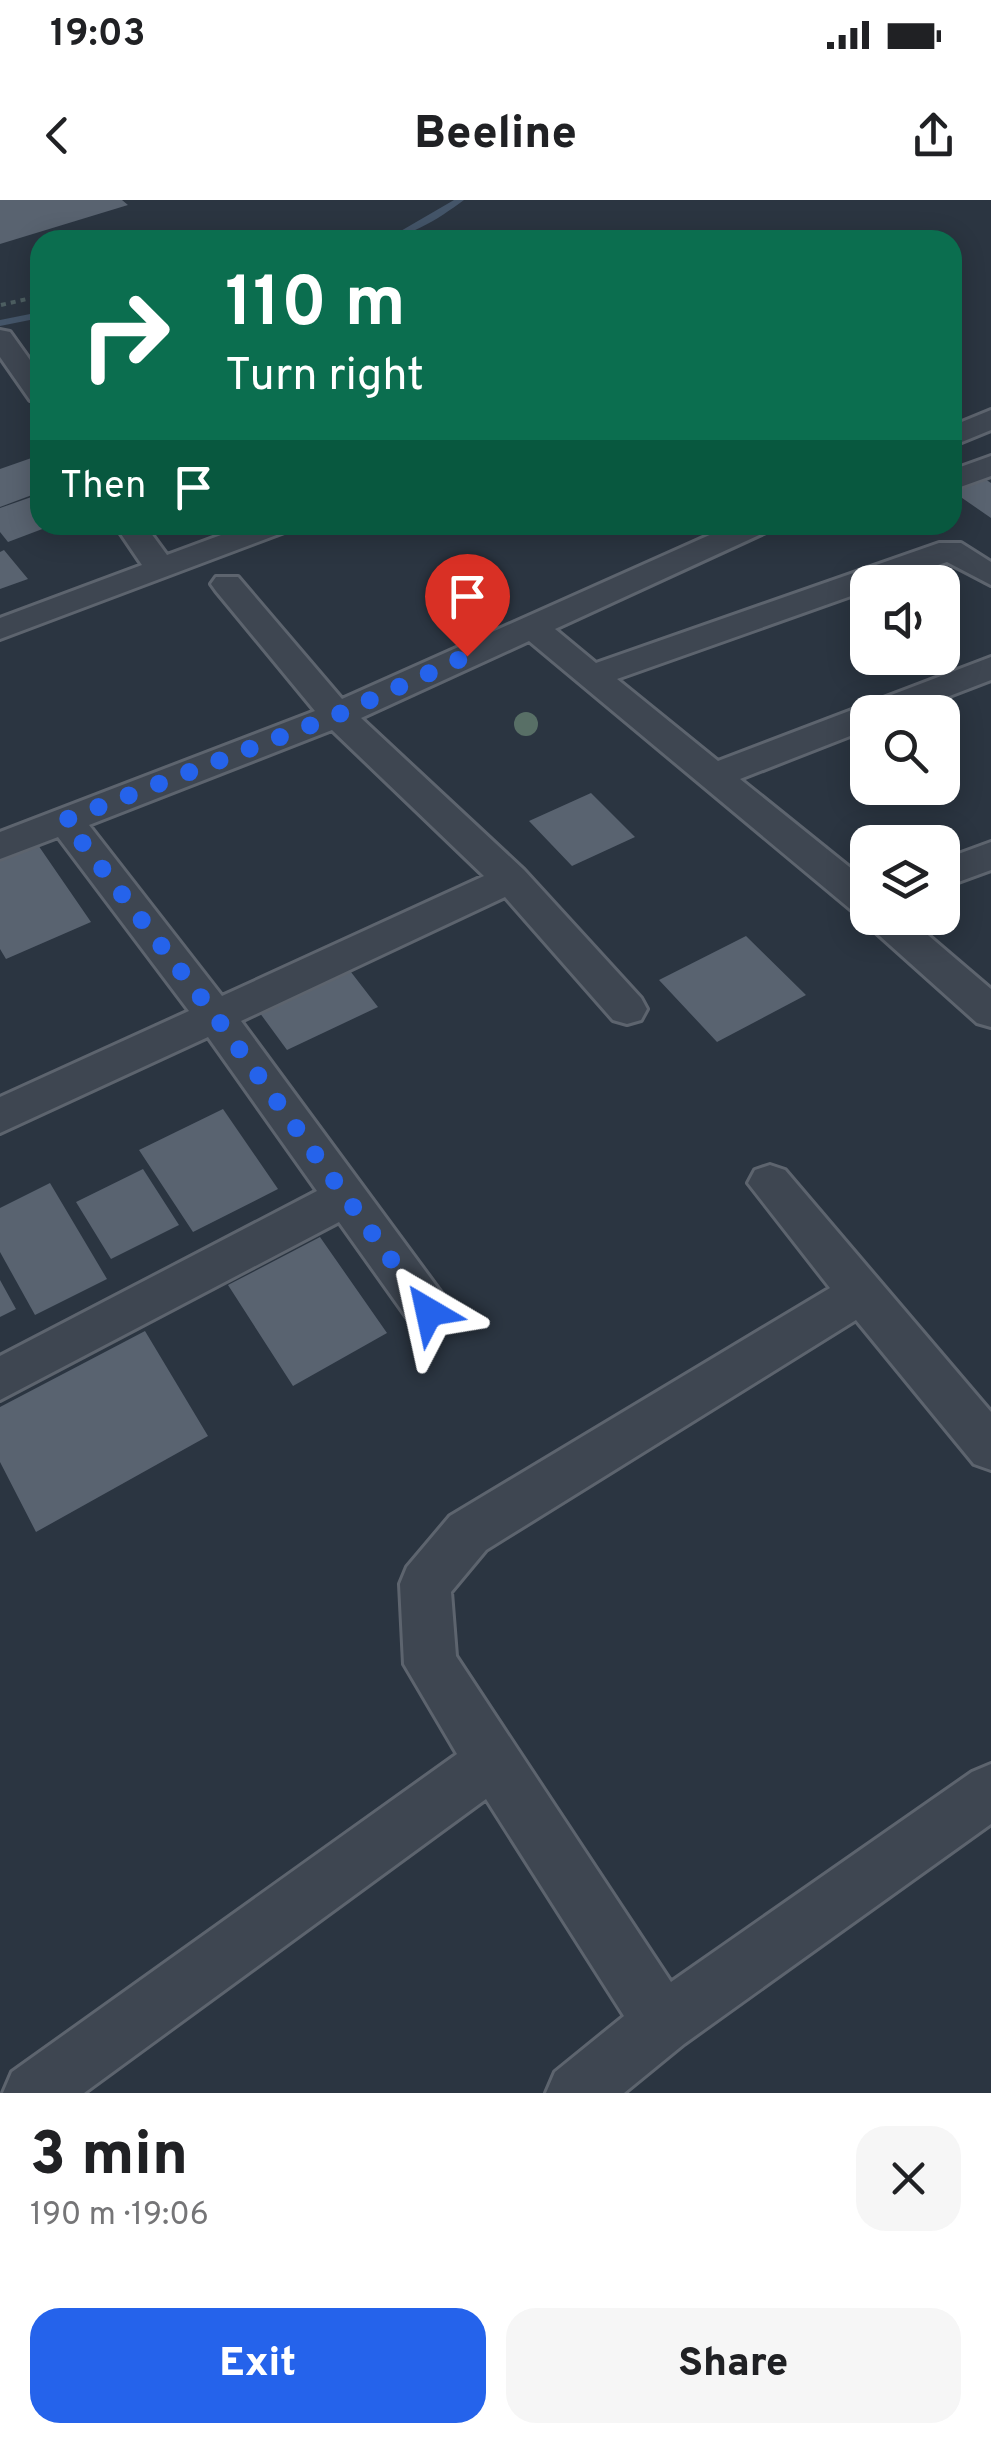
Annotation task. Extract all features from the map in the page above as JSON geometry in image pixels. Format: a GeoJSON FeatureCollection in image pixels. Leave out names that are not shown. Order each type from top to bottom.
{"type":"FeatureCollection","features":[{"type":"Feature","properties":{"kind":"street"},"geometry":{"type":"LineString","coordinates":[[2,342],[30,339]]}},
{"type":"Feature","properties":{"kind":"street"},"geometry":{"type":"LineString","coordinates":[[2,342],[30,380]]}},
{"type":"Feature","properties":{"kind":"street"},"geometry":{"type":"LineString","coordinates":[[962,432],[991,419]]}},
{"type":"Feature","properties":{"kind":"street"},"geometry":{"type":"LineString","coordinates":[[962,477],[991,465]]}},
{"type":"Feature","properties":{"kind":"street"},"geometry":{"type":"LineString","coordinates":[[137,535],[160,568]]}},
{"type":"Feature","properties":{"kind":"street"},"geometry":{"type":"LineString","coordinates":[[0,628],[249,535]]}},
{"type":"Feature","properties":{"kind":"street"},"geometry":{"type":"LineString","coordinates":[[0,846],[337,715],[735,535]]}},
{"type":"Feature","properties":{"kind":"street"},"geometry":{"type":"LineString","coordinates":[[592,676],[950,550],[991,576]]}},
{"type":"Feature","properties":{"kind":"street"},"geometry":{"type":"LineString","coordinates":[[227,584],[337,715],[511,878],[627,1009]]}},
{"type":"Feature","properties":{"kind":"street"},"geometry":{"type":"LineString","coordinates":[[532,627],[850,888]]}},
{"type":"Feature","properties":{"kind":"street"},"geometry":{"type":"LineString","coordinates":[[921,695],[991,668]]}},
{"type":"Feature","properties":{"kind":"street"},"geometry":{"type":"LineString","coordinates":[[713,776],[850,723]]}},
{"type":"Feature","properties":{"kind":"street"},"geometry":{"type":"LineString","coordinates":[[65,820],[216,1017],[429,1312]]}},
{"type":"Feature","properties":{"kind":"street"},"geometry":{"type":"LineString","coordinates":[[960,868],[991,855]]}},
{"type":"Feature","properties":{"kind":"street"},"geometry":{"type":"LineString","coordinates":[[0,1116],[511,878]]}},
{"type":"Feature","properties":{"kind":"street"},"geometry":{"type":"LineString","coordinates":[[903,935],[991,1012]]}},
{"type":"Feature","properties":{"kind":"street"},"geometry":{"type":"LineString","coordinates":[[770,1183],[991,1448]]}},
{"type":"Feature","properties":{"kind":"street"},"geometry":{"type":"LineString","coordinates":[[0,1380],[346,1197]]}},
{"type":"Feature","properties":{"kind":"street"},"geometry":{"type":"LineString","coordinates":[[663,2023],[430,1664],[426,1584],[468,1532],[861,1293]]}},
{"type":"Feature","properties":{"kind":"street"},"geometry":{"type":"LineString","coordinates":[[32,2093],[491,1762]]}},
{"type":"Feature","properties":{"kind":"street"},"geometry":{"type":"LineString","coordinates":[[576,2093],[663,2023],[991,1791]]}},
{"type":"Feature","properties":{"kind":"path"},"geometry":{"type":"LineString","coordinates":[[0,305],[30,298]]}},
{"type":"Feature","properties":{"kind":"building"},"geometry":{"type":"Polygon","coordinates":[[[0,200],[122,200],[128,205],[46,230],[30,230],[30,235],[0,244],[0,200]]]}},
{"type":"Feature","properties":{"kind":"building"},"geometry":{"type":"Polygon","coordinates":[[[30,458],[30,496],[0,507],[0,469],[30,458]]]}},
{"type":"Feature","properties":{"kind":"building"},"geometry":{"type":"Polygon","coordinates":[[[982,477],[991,483],[991,518],[962,498],[962,486],[982,477]]]}},
{"type":"Feature","properties":{"kind":"building"},"geometry":{"type":"Polygon","coordinates":[[[30,498],[30,534],[8,542],[0,532],[0,508],[30,498]]]}},
{"type":"Feature","properties":{"kind":"building"},"geometry":{"type":"Polygon","coordinates":[[[4,550],[28,579],[0,589],[0,552],[4,550]]]}},
{"type":"Feature","properties":{"kind":"building"},"geometry":{"type":"Polygon","coordinates":[[[591,793],[635,837],[572,866],[529,821],[591,793]]]}},
{"type":"Feature","properties":{"kind":"building"},"geometry":{"type":"Polygon","coordinates":[[[38,845],[91,922],[6,959],[0,949],[0,861],[38,845]]]}},
{"type":"Feature","properties":{"kind":"building"},"geometry":{"type":"Polygon","coordinates":[[[746,936],[806,995],[717,1042],[659,980],[746,936]]]}},
{"type":"Feature","properties":{"kind":"building"},"geometry":{"type":"Polygon","coordinates":[[[344,963],[378,1007],[287,1050],[254,1005],[344,963]]]}},
{"type":"Feature","properties":{"kind":"building"},"geometry":{"type":"Polygon","coordinates":[[[223,1109],[278,1189],[193,1232],[139,1150],[223,1109]]]}},
{"type":"Feature","properties":{"kind":"building"},"geometry":{"type":"Polygon","coordinates":[[[143,1169],[179,1225],[111,1259],[76,1202],[143,1169]]]}},
{"type":"Feature","properties":{"kind":"building"},"geometry":{"type":"Polygon","coordinates":[[[50,1183],[107,1279],[35,1315],[0,1252],[0,1208],[50,1183]]]}},
{"type":"Feature","properties":{"kind":"building"},"geometry":{"type":"Polygon","coordinates":[[[320,1237],[387,1333],[293,1386],[228,1285],[320,1237]]]}},
{"type":"Feature","properties":{"kind":"building"},"geometry":{"type":"Polygon","coordinates":[[[0,1280],[16,1309],[0,1317],[0,1280]]]}},
{"type":"Feature","properties":{"kind":"building"},"geometry":{"type":"Polygon","coordinates":[[[145,1331],[208,1436],[36,1532],[0,1462],[0,1407],[145,1331]]]}},
{"type":"Feature","properties":{"kind":"waterway"},"geometry":{"type":"LineString","coordinates":[[409,230],[460,200]]}},
{"type":"Feature","properties":{"kind":"waterway"},"geometry":{"type":"LineString","coordinates":[[0,323],[30,317]]}},
{"type":"Feature","properties":{"kind":"route"},"geometry":{"type":"LineString","coordinates":[[429,1312],[216,1017],[65,820],[337,715],[467,656]]}}]}
